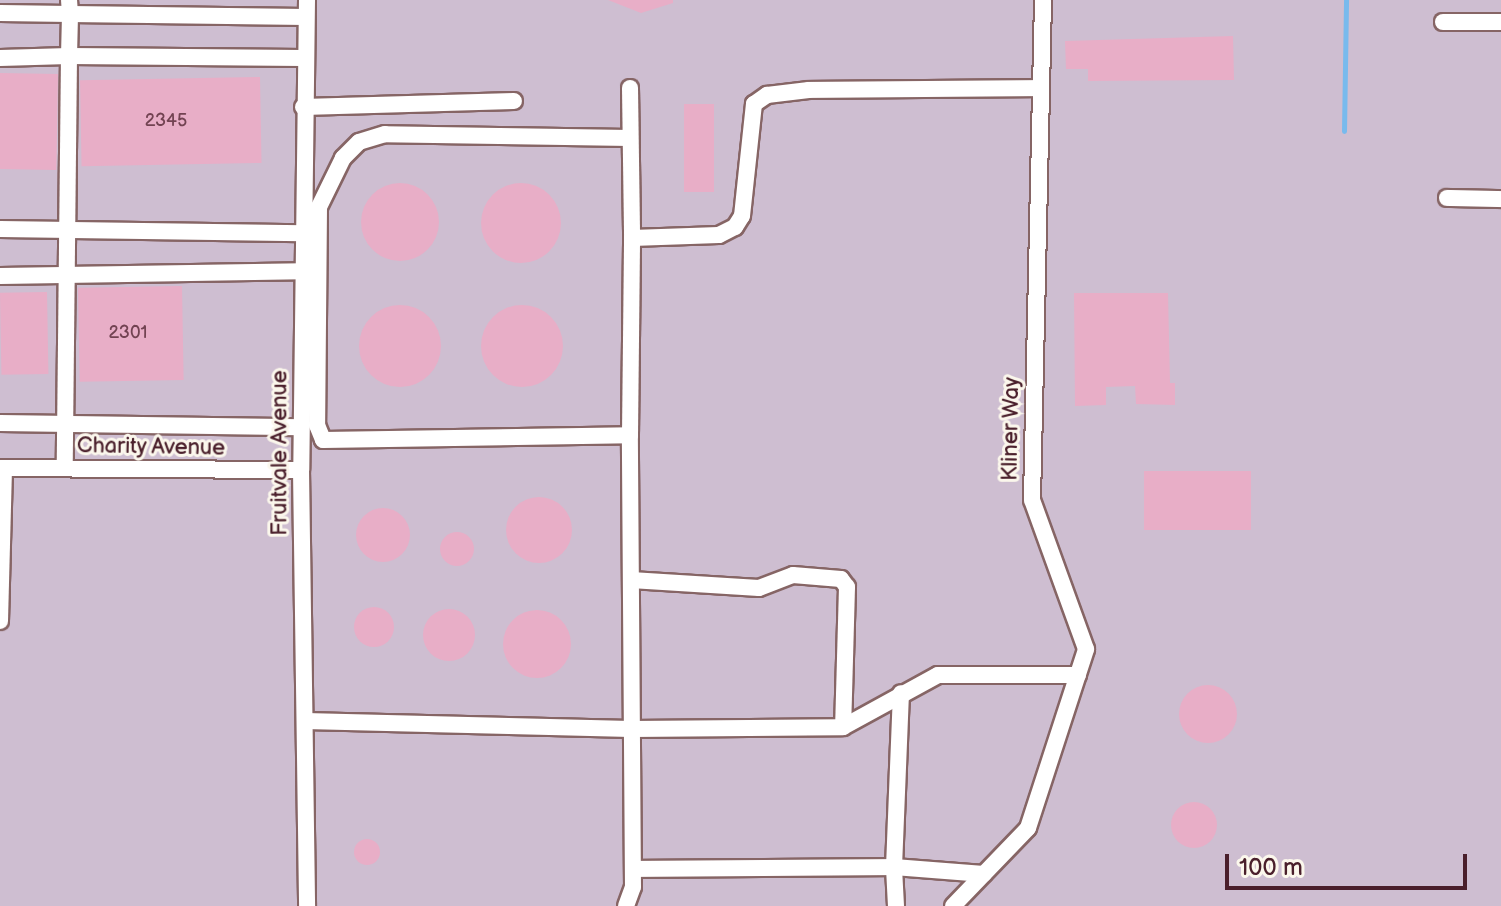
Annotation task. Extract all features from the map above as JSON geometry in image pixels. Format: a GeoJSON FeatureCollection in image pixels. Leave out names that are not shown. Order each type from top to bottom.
{"type":"FeatureCollection","features":[{"type":"Feature","properties":{"kind":"street","name":"Kliner Way"},"geometry":{"type":"LineString","coordinates":[[953,906],[1028,828],[1086,649],[1032,500],[1043,0]]}},
{"type":"Feature","properties":{"kind":"street"},"geometry":{"type":"LineString","coordinates":[[0,13],[70,7],[306,9]]}},
{"type":"Feature","properties":{"kind":"street"},"geometry":{"type":"LineString","coordinates":[[65,468],[63,423],[70,7]]}},
{"type":"Feature","properties":{"kind":"street","name":"Fruitvale Avenue"},"geometry":{"type":"LineString","coordinates":[[306,9],[303,58],[301,470],[307,906]]}},
{"type":"Feature","properties":{"kind":"street"},"geometry":{"type":"LineString","coordinates":[[1443,22],[1501,22]]}},
{"type":"Feature","properties":{"kind":"street"},"geometry":{"type":"LineString","coordinates":[[0,58],[303,58]]}},
{"type":"Feature","properties":{"kind":"street"},"geometry":{"type":"LineString","coordinates":[[626,906],[633,869],[630,88]]}},
{"type":"Feature","properties":{"kind":"street"},"geometry":{"type":"LineString","coordinates":[[632,238],[719,235],[735,227],[742,216],[754,104],[767,95],[1041,88]]}},
{"type":"Feature","properties":{"kind":"street"},"geometry":{"type":"LineString","coordinates":[[303,107],[514,101]]}},
{"type":"Feature","properties":{"kind":"street"},"geometry":{"type":"LineString","coordinates":[[630,138],[385,134],[359,142],[343,158],[319,207],[317,425],[323,440],[630,435]]}},
{"type":"Feature","properties":{"kind":"street"},"geometry":{"type":"LineString","coordinates":[[1447,198],[1501,199]]}},
{"type":"Feature","properties":{"kind":"street"},"geometry":{"type":"LineString","coordinates":[[0,229],[303,233]]}},
{"type":"Feature","properties":{"kind":"street"},"geometry":{"type":"LineString","coordinates":[[0,276],[302,271]]}},
{"type":"Feature","properties":{"kind":"street"},"geometry":{"type":"LineString","coordinates":[[0,423],[301,427]]}},
{"type":"Feature","properties":{"kind":"street"},"geometry":{"type":"LineString","coordinates":[[0,621],[2,468]]}},
{"type":"Feature","properties":{"kind":"street","name":"Charity Avenue"},"geometry":{"type":"LineString","coordinates":[[2,468],[301,470]]}},
{"type":"Feature","properties":{"kind":"street"},"geometry":{"type":"LineString","coordinates":[[631,580],[759,588],[793,575],[841,579],[847,587],[843,727]]}},
{"type":"Feature","properties":{"kind":"street"},"geometry":{"type":"LineString","coordinates":[[305,721],[631,729],[843,727],[938,675],[1078,675]]}},
{"type":"Feature","properties":{"kind":"street"},"geometry":{"type":"LineString","coordinates":[[896,906],[894,867],[901,693]]}},
{"type":"Feature","properties":{"kind":"street"},"geometry":{"type":"LineString","coordinates":[[633,869],[894,867],[984,874]]}},
{"type":"Feature","properties":{"kind":"shaded area"},"geometry":{"type":"Polygon","coordinates":[[[0,0],[1501,0],[1501,906],[0,906],[0,0]]]}},
{"type":"Feature","properties":{"kind":"building"},"geometry":{"type":"Polygon","coordinates":[[[608,0],[673,0],[673,3],[641,13],[608,0]]]}},
{"type":"Feature","properties":{"kind":"building"},"geometry":{"type":"Polygon","coordinates":[[[1233,36],[1234,80],[1088,81],[1088,69],[1066,69],[1065,41],[1233,36]]]}},
{"type":"Feature","properties":{"kind":"building"},"geometry":{"type":"Polygon","coordinates":[[[0,73],[58,74],[56,170],[0,169],[0,73]]]}},
{"type":"Feature","properties":{"kind":"building"},"geometry":{"type":"Polygon","coordinates":[[[260,77],[262,163],[82,166],[80,80],[260,77]]]}},
{"type":"Feature","properties":{"kind":"building"},"geometry":{"type":"Polygon","coordinates":[[[684,104],[714,104],[714,192],[684,192],[684,104]]]}},
{"type":"Feature","properties":{"kind":"building"},"geometry":{"type":"Polygon","coordinates":[[[400,183],[415,186],[432,200],[439,222],[436,237],[422,254],[400,261],[385,258],[368,244],[361,222],[364,207],[378,190],[400,183]]]}},
{"type":"Feature","properties":{"kind":"building"},"geometry":{"type":"Polygon","coordinates":[[[521,183],[536,186],[549,195],[558,208],[561,223],[558,238],[549,251],[536,260],[521,263],[506,260],[493,251],[484,238],[481,223],[484,208],[493,195],[506,186],[521,183]]]}},
{"type":"Feature","properties":{"kind":"building"},"geometry":{"type":"Polygon","coordinates":[[[182,286],[184,380],[80,382],[78,288],[182,286]]]}},
{"type":"Feature","properties":{"kind":"building"},"geometry":{"type":"Polygon","coordinates":[[[47,292],[48,374],[1,375],[0,293],[47,292]]]}},
{"type":"Feature","properties":{"kind":"building"},"geometry":{"type":"Polygon","coordinates":[[[1074,293],[1168,293],[1170,383],[1175,383],[1175,405],[1136,404],[1135,386],[1106,387],[1106,405],[1075,406],[1074,293]]]}},
{"type":"Feature","properties":{"kind":"building"},"geometry":{"type":"Polygon","coordinates":[[[400,305],[416,308],[429,317],[438,330],[441,346],[438,362],[429,375],[416,384],[400,387],[384,384],[371,375],[362,362],[359,346],[362,330],[371,317],[384,308],[400,305]]]}},
{"type":"Feature","properties":{"kind":"building"},"geometry":{"type":"Polygon","coordinates":[[[522,305],[538,308],[551,317],[560,330],[563,346],[560,362],[551,375],[538,384],[522,387],[506,384],[493,375],[484,362],[481,346],[484,330],[493,317],[506,308],[522,305]]]}},
{"type":"Feature","properties":{"kind":"building"},"geometry":{"type":"Polygon","coordinates":[[[1144,471],[1251,471],[1251,530],[1144,530],[1144,471]]]}},
{"type":"Feature","properties":{"kind":"building"},"geometry":{"type":"Polygon","coordinates":[[[539,497],[552,499],[567,512],[572,530],[570,543],[557,558],[539,563],[526,561],[511,548],[506,530],[508,517],[521,502],[539,497]]]}},
{"type":"Feature","properties":{"kind":"building"},"geometry":{"type":"Polygon","coordinates":[[[383,508],[402,516],[410,535],[402,554],[383,562],[364,554],[356,535],[364,516],[383,508]]]}},
{"type":"Feature","properties":{"kind":"building"},"geometry":{"type":"Polygon","coordinates":[[[457,532],[469,537],[474,549],[469,561],[457,566],[445,561],[440,549],[445,537],[457,532]]]}},
{"type":"Feature","properties":{"kind":"building"},"geometry":{"type":"Polygon","coordinates":[[[374,607],[388,613],[394,627],[388,641],[374,647],[360,641],[354,627],[360,613],[374,607]]]}},
{"type":"Feature","properties":{"kind":"building"},"geometry":{"type":"Polygon","coordinates":[[[449,609],[467,617],[475,635],[467,653],[449,661],[431,653],[423,635],[431,617],[449,609]]]}},
{"type":"Feature","properties":{"kind":"building"},"geometry":{"type":"Polygon","coordinates":[[[544,610],[565,625],[571,644],[569,657],[561,668],[544,678],[530,678],[513,668],[505,657],[503,637],[513,620],[524,612],[544,610]]]}},
{"type":"Feature","properties":{"kind":"building"},"geometry":{"type":"Polygon","coordinates":[[[1208,685],[1219,687],[1228,694],[1235,703],[1235,725],[1228,734],[1219,741],[1208,743],[1197,741],[1188,734],[1181,725],[1179,714],[1181,703],[1188,694],[1197,687],[1208,685]]]}},
{"type":"Feature","properties":{"kind":"building"},"geometry":{"type":"Polygon","coordinates":[[[1194,802],[1210,809],[1217,825],[1210,841],[1194,848],[1178,841],[1171,825],[1178,809],[1194,802]]]}},
{"type":"Feature","properties":{"kind":"building"},"geometry":{"type":"Polygon","coordinates":[[[367,839],[376,843],[380,852],[376,861],[367,865],[358,861],[354,852],[358,843],[367,839]]]}},
{"type":"Feature","properties":{"kind":"waterway"},"geometry":{"type":"LineString","coordinates":[[1344,131],[1346,0]]}}]}
